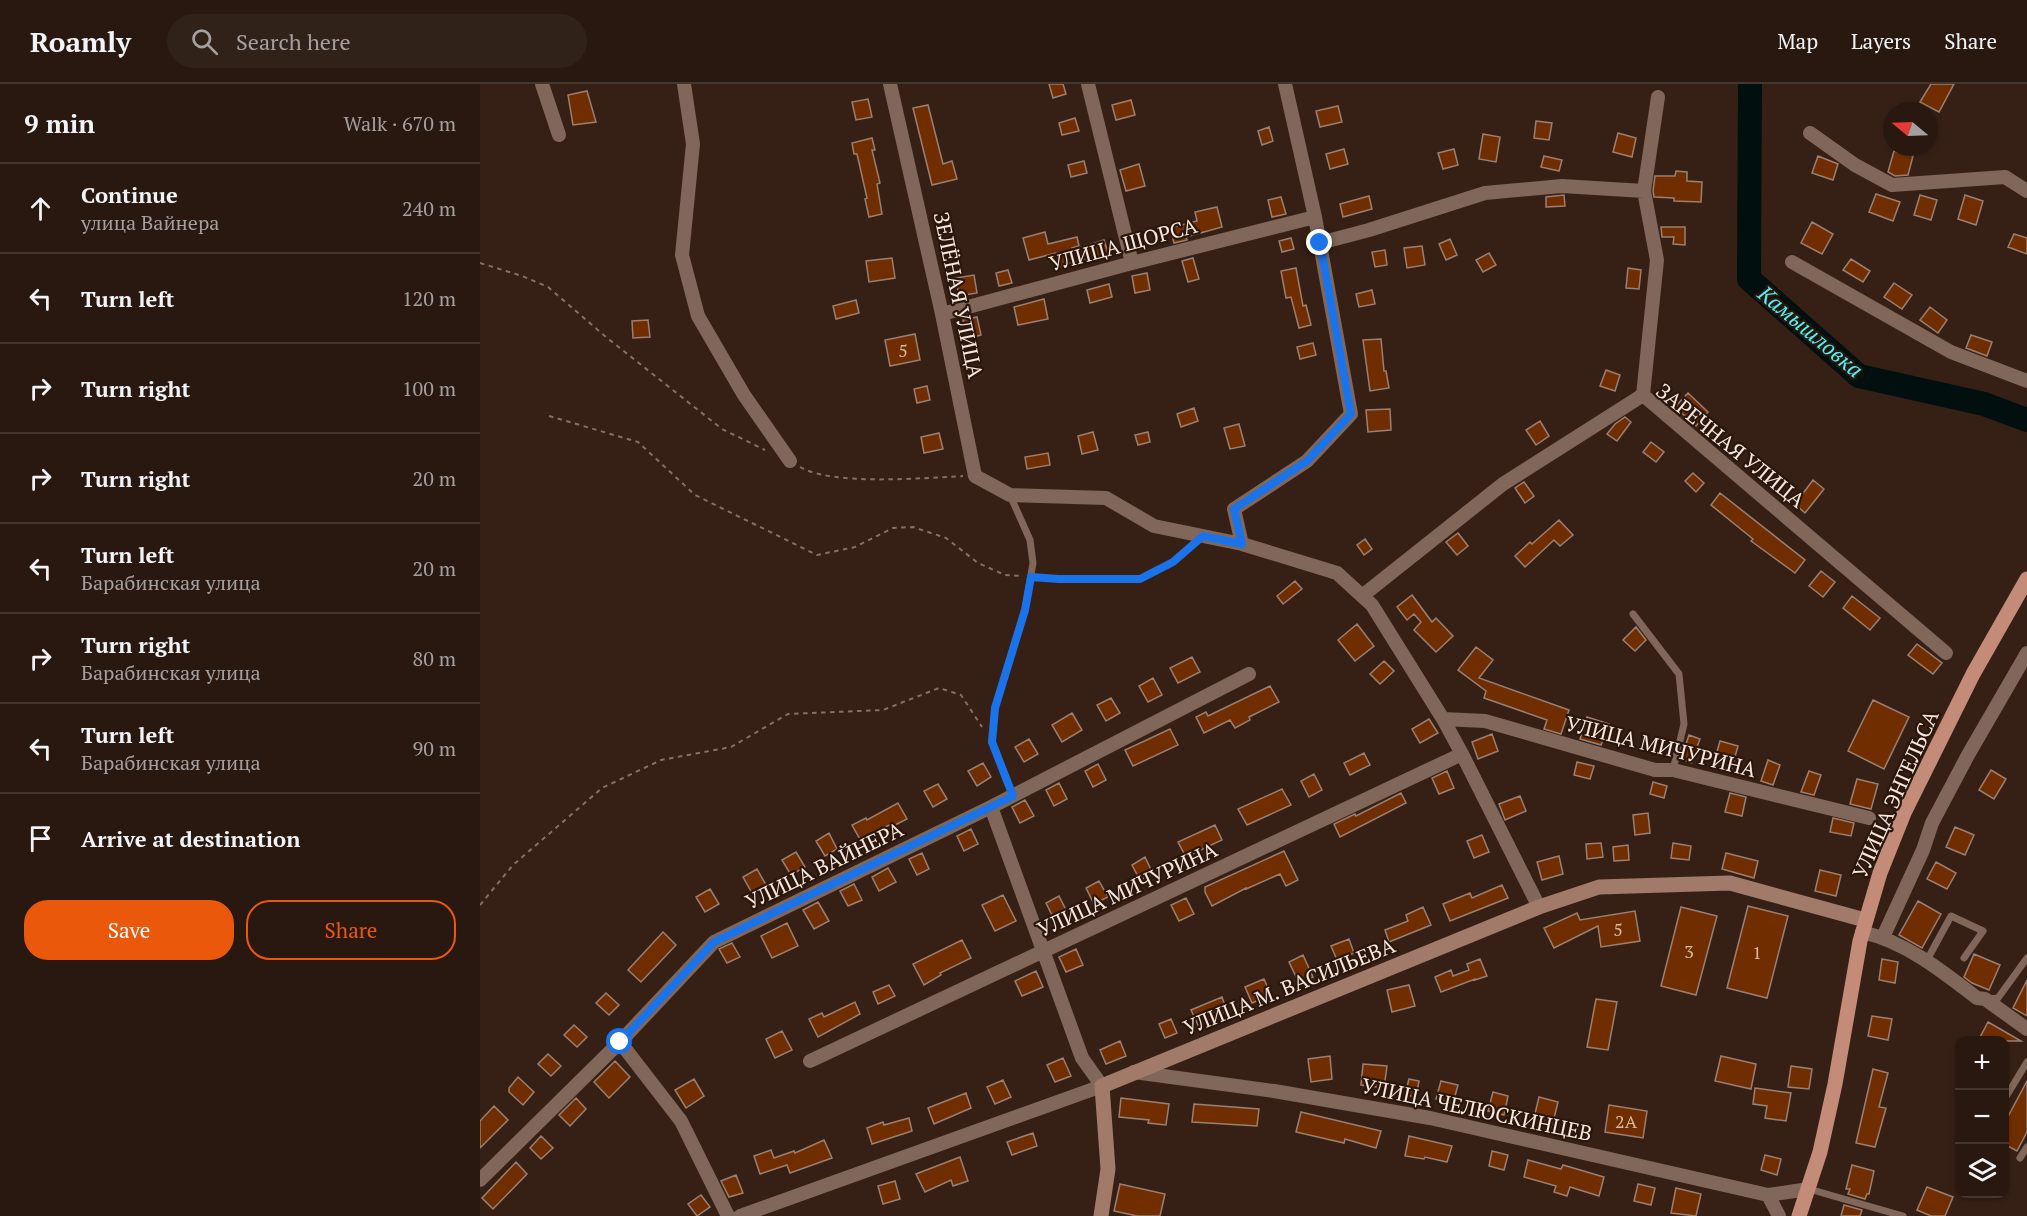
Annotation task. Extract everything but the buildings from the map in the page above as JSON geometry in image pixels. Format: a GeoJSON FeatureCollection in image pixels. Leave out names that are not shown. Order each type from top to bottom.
{"type":"FeatureCollection","features":[{"type":"Feature","properties":{"kind":"main road","name":"УЛИЦА ЭНГЕЛЬСА"},"geometry":{"type":"LineString","coordinates":[[1799,1216],[1809,1189],[1835,1084],[1864,926],[1892,842],[1973,674],[2027,579]]}},
{"type":"Feature","properties":{"kind":"street"},"geometry":{"type":"LineString","coordinates":[[542,84],[560,135]]}},
{"type":"Feature","properties":{"kind":"street"},"geometry":{"type":"LineString","coordinates":[[684,84],[693,144],[682,255],[698,316],[744,395],[790,461]]}},
{"type":"Feature","properties":{"kind":"street","name":"ЗЕЛЁНАЯ УЛИЦА"},"geometry":{"type":"LineString","coordinates":[[890,84],[942,314],[975,476]]}},
{"type":"Feature","properties":{"kind":"street"},"geometry":{"type":"LineString","coordinates":[[1088,84],[1132,263]]}},
{"type":"Feature","properties":{"kind":"street"},"geometry":{"type":"LineString","coordinates":[[1242,544],[1234,509],[1307,461],[1351,414],[1315,217],[1285,84]]}},
{"type":"Feature","properties":{"kind":"street"},"geometry":{"type":"LineString","coordinates":[[1643,395],[1657,260],[1644,191],[1658,97]]}},
{"type":"Feature","properties":{"kind":"street"},"geometry":{"type":"LineString","coordinates":[[1810,133],[1855,165],[1892,185],[2005,177],[2027,191]]}},
{"type":"Feature","properties":{"kind":"street"},"geometry":{"type":"LineString","coordinates":[[1320,243],[1485,193],[1562,186],[1644,191]]}},
{"type":"Feature","properties":{"kind":"street","name":"УЛИЦА ЩОРСА"},"geometry":{"type":"LineString","coordinates":[[942,314],[1315,217]]}},
{"type":"Feature","properties":{"kind":"street"},"geometry":{"type":"LineString","coordinates":[[1792,262],[1950,352],[2027,381]]}},
{"type":"Feature","properties":{"kind":"street","name":"ЗАРЕЧНАЯ УЛИЦА"},"geometry":{"type":"LineString","coordinates":[[1362,596],[1503,484],[1643,395],[1946,653]]}},
{"type":"Feature","properties":{"kind":"street"},"geometry":{"type":"LineString","coordinates":[[975,476],[1010,495],[1106,498],[1155,526],[1242,544],[1336,573],[1372,605],[1443,719],[1539,907]]}},
{"type":"Feature","properties":{"kind":"street"},"geometry":{"type":"LineString","coordinates":[[1883,937],[1923,850],[1932,823],[2027,653]]}},
{"type":"Feature","properties":{"kind":"street","name":"УЛИЦА ВАЙНЕРА"},"geometry":{"type":"LineString","coordinates":[[480,1180],[620,1042],[714,942],[1013,796],[1250,674]]}},
{"type":"Feature","properties":{"kind":"street","name":"УЛИЦА МИЧУРИНА"},"geometry":{"type":"LineString","coordinates":[[1443,719],[1485,721],[1655,770],[1673,770],[1869,818]]}},
{"type":"Feature","properties":{"kind":"street","name":"УЛИЦА МИЧУРИНА"},"geometry":{"type":"LineString","coordinates":[[810,1061],[1462,754]]}},
{"type":"Feature","properties":{"kind":"street"},"geometry":{"type":"LineString","coordinates":[[991,807],[1082,1058],[1102,1086],[1108,1169],[1101,1216]]}},
{"type":"Feature","properties":{"kind":"street","name":"УЛИЦА М. ВАСИЛЬЕВА"},"geometry":{"type":"LineString","coordinates":[[740,1216],[1102,1086],[1539,907],[1599,887],[1730,883],[1864,926]]}},
{"type":"Feature","properties":{"kind":"street"},"geometry":{"type":"LineString","coordinates":[[1864,926],[1927,960],[1977,998],[1985,999],[2027,1029]]}},
{"type":"Feature","properties":{"kind":"street"},"geometry":{"type":"LineString","coordinates":[[620,1042],[681,1121],[728,1216]]}},
{"type":"Feature","properties":{"kind":"street","name":"УЛИЦА ЧЕЛЮСКИНЦЕВ"},"geometry":{"type":"LineString","coordinates":[[1134,1072],[1274,1091],[1430,1118],[1768,1195],[1809,1189]]}},
{"type":"Feature","properties":{"kind":"street"},"geometry":{"type":"LineString","coordinates":[[1768,1195],[1779,1216]]}},
{"type":"Feature","properties":{"kind":"lane"},"geometry":{"type":"LineString","coordinates":[[1010,495],[1030,540],[1033,562],[1025,610],[995,708],[992,742],[1013,796]]}},
{"type":"Feature","properties":{"kind":"lane"},"geometry":{"type":"LineString","coordinates":[[1633,614],[1679,674],[1684,724],[1673,770]]}},
{"type":"Feature","properties":{"kind":"lane"},"geometry":{"type":"LineString","coordinates":[[1927,960],[1951,916],[1983,931],[1964,958]]}},
{"type":"Feature","properties":{"kind":"lane"},"geometry":{"type":"LineString","coordinates":[[1985,999],[1998,998],[2027,958]]}},
{"type":"Feature","properties":{"kind":"lane"},"geometry":{"type":"LineString","coordinates":[[2009,1092],[2027,1062]]}},
{"type":"Feature","properties":{"kind":"lane"},"geometry":{"type":"LineString","coordinates":[[2020,1158],[2027,1147]]}},
{"type":"Feature","properties":{"kind":"lane"},"geometry":{"type":"LineString","coordinates":[[1809,1189],[1903,1216]]}},
{"type":"Feature","properties":{"kind":"path"},"geometry":{"type":"LineString","coordinates":[[480,263],[548,287],[606,337],[722,429],[808,472],[836,478],[975,476]]}},
{"type":"Feature","properties":{"kind":"path"},"geometry":{"type":"LineString","coordinates":[[549,416],[638,442],[695,495],[818,555],[855,547],[893,528],[913,527],[946,538],[978,563],[1005,574],[1059,579],[1140,579],[1173,562],[1203,536]]}},
{"type":"Feature","properties":{"kind":"path"},"geometry":{"type":"LineString","coordinates":[[480,904],[513,865],[602,788],[661,760],[731,747],[788,714],[883,711],[939,688],[961,695],[992,742]]}},
{"type":"Feature","properties":{"kind":"waterway","name":"Камышловка"},"geometry":{"type":"LineString","coordinates":[[1750,84],[1749,279],[1859,376],[1984,404],[2027,420]]}},
{"type":"Feature","properties":{"kind":"route"},"geometry":{"type":"LineString","coordinates":[[620,1042],[714,942],[1013,796],[992,742],[995,708],[1025,610],[1031,577],[1140,579],[1173,562],[1203,536],[1242,544],[1234,509],[1307,461],[1351,414],[1320,243]]}}]}
